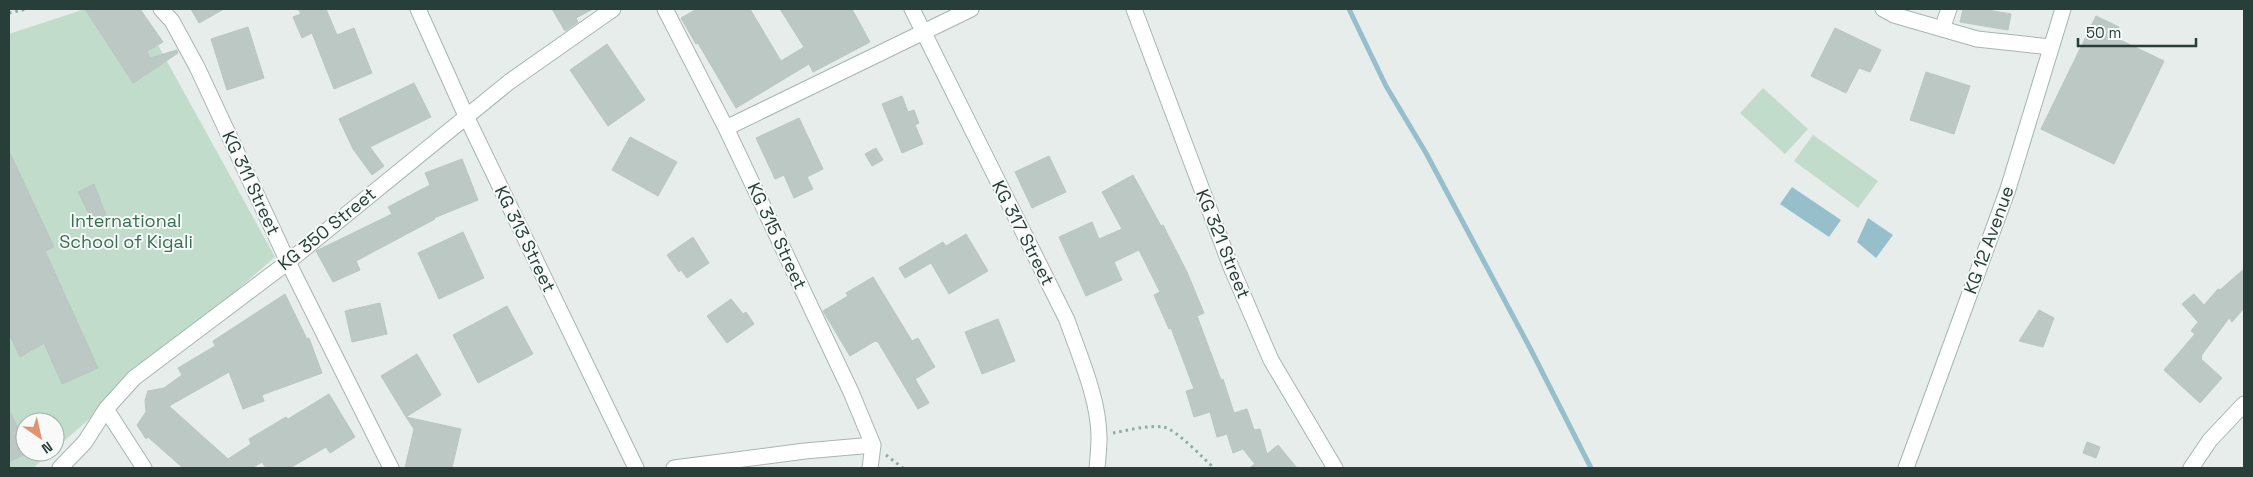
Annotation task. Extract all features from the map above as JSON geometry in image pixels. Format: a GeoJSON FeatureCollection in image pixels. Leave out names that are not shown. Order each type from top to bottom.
{"type":"FeatureCollection","features":[{"type":"Feature","properties":{"kind":"street","name":"KG 311 Street"},"geometry":{"type":"LineString","coordinates":[[161,9],[172,21],[197,67],[288,262],[391,468]]}},
{"type":"Feature","properties":{"kind":"street","name":"KG 313 Street"},"geometry":{"type":"LineString","coordinates":[[418,9],[466,116],[636,468]]}},
{"type":"Feature","properties":{"kind":"street","name":"KG 350 Street"},"geometry":{"type":"LineString","coordinates":[[60,468],[85,442],[106,409],[134,378],[288,262],[509,82],[613,9]]}},
{"type":"Feature","properties":{"kind":"street","name":"KG 315 Street"},"geometry":{"type":"LineString","coordinates":[[665,9],[726,128],[851,392],[873,445],[870,468]]}},
{"type":"Feature","properties":{"kind":"street","name":"KG 317 Street"},"geometry":{"type":"LineString","coordinates":[[912,9],[1066,320],[1095,406],[1099,436],[1097,468]]}},
{"type":"Feature","properties":{"kind":"street"},"geometry":{"type":"LineString","coordinates":[[726,128],[971,9]]}},
{"type":"Feature","properties":{"kind":"street","name":"KG 321 Street"},"geometry":{"type":"LineString","coordinates":[[1134,9],[1231,267],[1271,360],[1335,468]]}},
{"type":"Feature","properties":{"kind":"street"},"geometry":{"type":"LineString","coordinates":[[1882,9],[1894,15],[1977,39],[2051,47]]}},
{"type":"Feature","properties":{"kind":"street"},"geometry":{"type":"LineString","coordinates":[[1942,29],[1949,9]]}},
{"type":"Feature","properties":{"kind":"street","name":"KG 12 Avenue"},"geometry":{"type":"LineString","coordinates":[[1906,468],[2008,189],[2062,9]]}},
{"type":"Feature","properties":{"kind":"street"},"geometry":{"type":"LineString","coordinates":[[2191,468],[2210,440],[2244,404]]}},
{"type":"Feature","properties":{"kind":"street"},"geometry":{"type":"LineString","coordinates":[[106,409],[144,468]]}},
{"type":"Feature","properties":{"kind":"street"},"geometry":{"type":"LineString","coordinates":[[674,468],[805,451],[873,445]]}},
{"type":"Feature","properties":{"kind":"path"},"geometry":{"type":"LineString","coordinates":[[9,13],[27,9]]}},
{"type":"Feature","properties":{"kind":"path"},"geometry":{"type":"LineString","coordinates":[[1099,436],[1138,428],[1165,426],[1188,443],[1214,468]]}},
{"type":"Feature","properties":{"kind":"green space","name":"International School of Kigali"},"geometry":{"type":"Polygon","coordinates":[[[85,9],[138,9],[275,257],[65,440],[65,412],[15,412],[15,462],[40,462],[33,468],[9,468],[9,34],[85,9]]]}},
{"type":"Feature","properties":{"kind":"green space"},"geometry":{"type":"Polygon","coordinates":[[[1763,88],[1808,129],[1785,154],[1740,113],[1763,88]]]}},
{"type":"Feature","properties":{"kind":"green space"},"geometry":{"type":"Polygon","coordinates":[[[1813,135],[1878,181],[1858,208],[1794,161],[1813,135]]]}},
{"type":"Feature","properties":{"kind":"water"},"geometry":{"type":"Polygon","coordinates":[[[1792,187],[1841,220],[1829,237],[1780,204],[1792,187]]]}},
{"type":"Feature","properties":{"kind":"water"},"geometry":{"type":"Polygon","coordinates":[[[1868,218],[1893,235],[1876,258],[1857,242],[1868,218]]]}},
{"type":"Feature","properties":{"kind":"building"},"geometry":{"type":"Polygon","coordinates":[[[85,9],[140,9],[163,42],[147,51],[150,58],[177,50],[178,53],[133,83],[85,9]]]}},
{"type":"Feature","properties":{"kind":"building"},"geometry":{"type":"Polygon","coordinates":[[[191,9],[224,9],[199,23],[191,9]]]}},
{"type":"Feature","properties":{"kind":"building"},"geometry":{"type":"Polygon","coordinates":[[[298,9],[326,9],[337,35],[354,28],[372,73],[334,89],[312,33],[302,38],[293,17],[301,14],[298,9]]]}},
{"type":"Feature","properties":{"kind":"building"},"geometry":{"type":"Polygon","coordinates":[[[552,9],[593,9],[576,18],[578,22],[565,31],[552,9]]]}},
{"type":"Feature","properties":{"kind":"building"},"geometry":{"type":"Polygon","coordinates":[[[697,9],[750,9],[781,61],[804,47],[780,9],[852,9],[870,42],[813,72],[809,64],[736,108],[681,18],[697,9]]]}},
{"type":"Feature","properties":{"kind":"building"},"geometry":{"type":"Polygon","coordinates":[[[1963,9],[1982,9],[2011,14],[2008,30],[1960,22],[1963,9]]]}},
{"type":"Feature","properties":{"kind":"building"},"geometry":{"type":"Polygon","coordinates":[[[2096,16],[2119,27],[2114,37],[2164,61],[2114,164],[2041,129],[2096,16]]]}},
{"type":"Feature","properties":{"kind":"building"},"geometry":{"type":"Polygon","coordinates":[[[248,27],[264,78],[227,90],[211,39],[248,27]]]}},
{"type":"Feature","properties":{"kind":"building"},"geometry":{"type":"Polygon","coordinates":[[[1835,28],[1881,50],[1870,72],[1859,68],[1846,93],[1811,76],[1835,28]]]}},
{"type":"Feature","properties":{"kind":"building"},"geometry":{"type":"Polygon","coordinates":[[[607,44],[645,100],[608,126],[570,70],[607,44]]]}},
{"type":"Feature","properties":{"kind":"building"},"geometry":{"type":"Polygon","coordinates":[[[1926,72],[1970,86],[1954,134],[1910,120],[1926,72]]]}},
{"type":"Feature","properties":{"kind":"building"},"geometry":{"type":"Polygon","coordinates":[[[414,83],[431,117],[370,147],[384,166],[372,175],[353,149],[339,119],[414,83]]]}},
{"type":"Feature","properties":{"kind":"building"},"geometry":{"type":"Polygon","coordinates":[[[902,96],[908,112],[914,110],[919,123],[915,125],[923,144],[902,153],[882,104],[902,96]]]}},
{"type":"Feature","properties":{"kind":"building"},"geometry":{"type":"Polygon","coordinates":[[[799,118],[823,169],[807,177],[813,189],[794,198],[784,175],[775,179],[756,138],[799,118]]]}},
{"type":"Feature","properties":{"kind":"building"},"geometry":{"type":"Polygon","coordinates":[[[630,137],[677,162],[658,196],[612,170],[630,137]]]}},
{"type":"Feature","properties":{"kind":"building"},"geometry":{"type":"Polygon","coordinates":[[[876,148],[883,160],[872,166],[865,154],[876,148]]]}},
{"type":"Feature","properties":{"kind":"building"},"geometry":{"type":"Polygon","coordinates":[[[9,151],[54,247],[45,251],[98,368],[62,384],[44,343],[20,357],[9,334],[9,151]]]}},
{"type":"Feature","properties":{"kind":"building"},"geometry":{"type":"Polygon","coordinates":[[[1049,156],[1066,192],[1032,208],[1015,172],[1049,156]]]}},
{"type":"Feature","properties":{"kind":"building"},"geometry":{"type":"Polygon","coordinates":[[[462,159],[478,200],[434,218],[356,261],[360,270],[333,282],[316,251],[392,214],[388,207],[430,185],[425,173],[462,159]]]}},
{"type":"Feature","properties":{"kind":"building"},"geometry":{"type":"Polygon","coordinates":[[[1133,175],[1161,226],[1163,225],[1187,272],[1204,313],[1197,316],[1221,380],[1223,379],[1234,413],[1247,409],[1254,430],[1260,429],[1267,454],[1278,445],[1297,468],[1249,468],[1255,464],[1243,449],[1233,453],[1227,434],[1217,437],[1210,412],[1194,417],[1186,391],[1194,389],[1171,328],[1169,329],[1154,295],[1160,292],[1139,250],[1114,262],[1122,280],[1086,296],[1059,237],[1092,222],[1099,239],[1122,229],[1102,192],[1133,175]]]}},
{"type":"Feature","properties":{"kind":"building"},"geometry":{"type":"Polygon","coordinates":[[[94,184],[106,215],[92,220],[78,192],[94,184]]]}},
{"type":"Feature","properties":{"kind":"building"},"geometry":{"type":"Polygon","coordinates":[[[463,232],[484,278],[439,299],[418,253],[463,232]]]}},
{"type":"Feature","properties":{"kind":"building"},"geometry":{"type":"Polygon","coordinates":[[[966,234],[988,271],[949,294],[931,263],[905,278],[899,268],[943,242],[946,246],[966,234]]]}},
{"type":"Feature","properties":{"kind":"building"},"geometry":{"type":"Polygon","coordinates":[[[693,237],[709,263],[687,278],[681,270],[679,272],[667,255],[693,237]]]}},
{"type":"Feature","properties":{"kind":"building"},"geometry":{"type":"Polygon","coordinates":[[[2244,269],[2244,308],[2232,322],[2229,318],[2201,356],[2201,359],[2222,378],[2200,403],[2164,370],[2195,334],[2191,331],[2198,322],[2182,304],[2194,294],[2204,305],[2218,289],[2220,290],[2244,269]]]}},
{"type":"Feature","properties":{"kind":"building"},"geometry":{"type":"Polygon","coordinates":[[[873,277],[912,341],[918,338],[935,367],[915,379],[929,403],[918,409],[878,342],[875,341],[850,356],[823,311],[848,296],[846,293],[873,277]]]}},
{"type":"Feature","properties":{"kind":"building"},"geometry":{"type":"Polygon","coordinates":[[[285,294],[307,339],[309,338],[322,373],[262,395],[264,401],[243,409],[229,372],[169,406],[228,459],[251,444],[249,439],[286,417],[288,419],[329,394],[355,437],[330,453],[326,447],[290,468],[266,468],[262,462],[252,468],[183,468],[148,437],[146,439],[137,425],[146,412],[145,400],[148,391],[164,388],[182,375],[178,368],[215,346],[213,341],[285,294]]]}},
{"type":"Feature","properties":{"kind":"building"},"geometry":{"type":"Polygon","coordinates":[[[731,299],[743,314],[746,312],[754,324],[727,343],[707,316],[731,299]]]}},
{"type":"Feature","properties":{"kind":"building"},"geometry":{"type":"Polygon","coordinates":[[[380,303],[387,334],[352,342],[345,311],[380,303]]]}},
{"type":"Feature","properties":{"kind":"building"},"geometry":{"type":"Polygon","coordinates":[[[507,306],[533,354],[478,383],[453,335],[507,306]]]}},
{"type":"Feature","properties":{"kind":"building"},"geometry":{"type":"Polygon","coordinates":[[[2039,310],[2054,318],[2043,347],[2019,341],[2039,310]]]}},
{"type":"Feature","properties":{"kind":"building"},"geometry":{"type":"Polygon","coordinates":[[[998,319],[1015,361],[982,374],[965,332],[998,319]]]}},
{"type":"Feature","properties":{"kind":"building"},"geometry":{"type":"Polygon","coordinates":[[[417,354],[441,395],[406,417],[381,376],[417,354]]]}},
{"type":"Feature","properties":{"kind":"building"},"geometry":{"type":"Polygon","coordinates":[[[9,410],[15,422],[15,459],[9,462],[9,410]]]}},
{"type":"Feature","properties":{"kind":"building"},"geometry":{"type":"Polygon","coordinates":[[[406,417],[461,429],[452,468],[405,468],[414,429],[406,417]]]}},
{"type":"Feature","properties":{"kind":"building"},"geometry":{"type":"Polygon","coordinates":[[[2087,442],[2100,447],[2096,458],[2083,453],[2087,442]]]}},
{"type":"Feature","properties":{"kind":"waterway"},"geometry":{"type":"LineString","coordinates":[[1349,9],[1386,86],[1426,153],[1530,348],[1591,468]]}}]}
